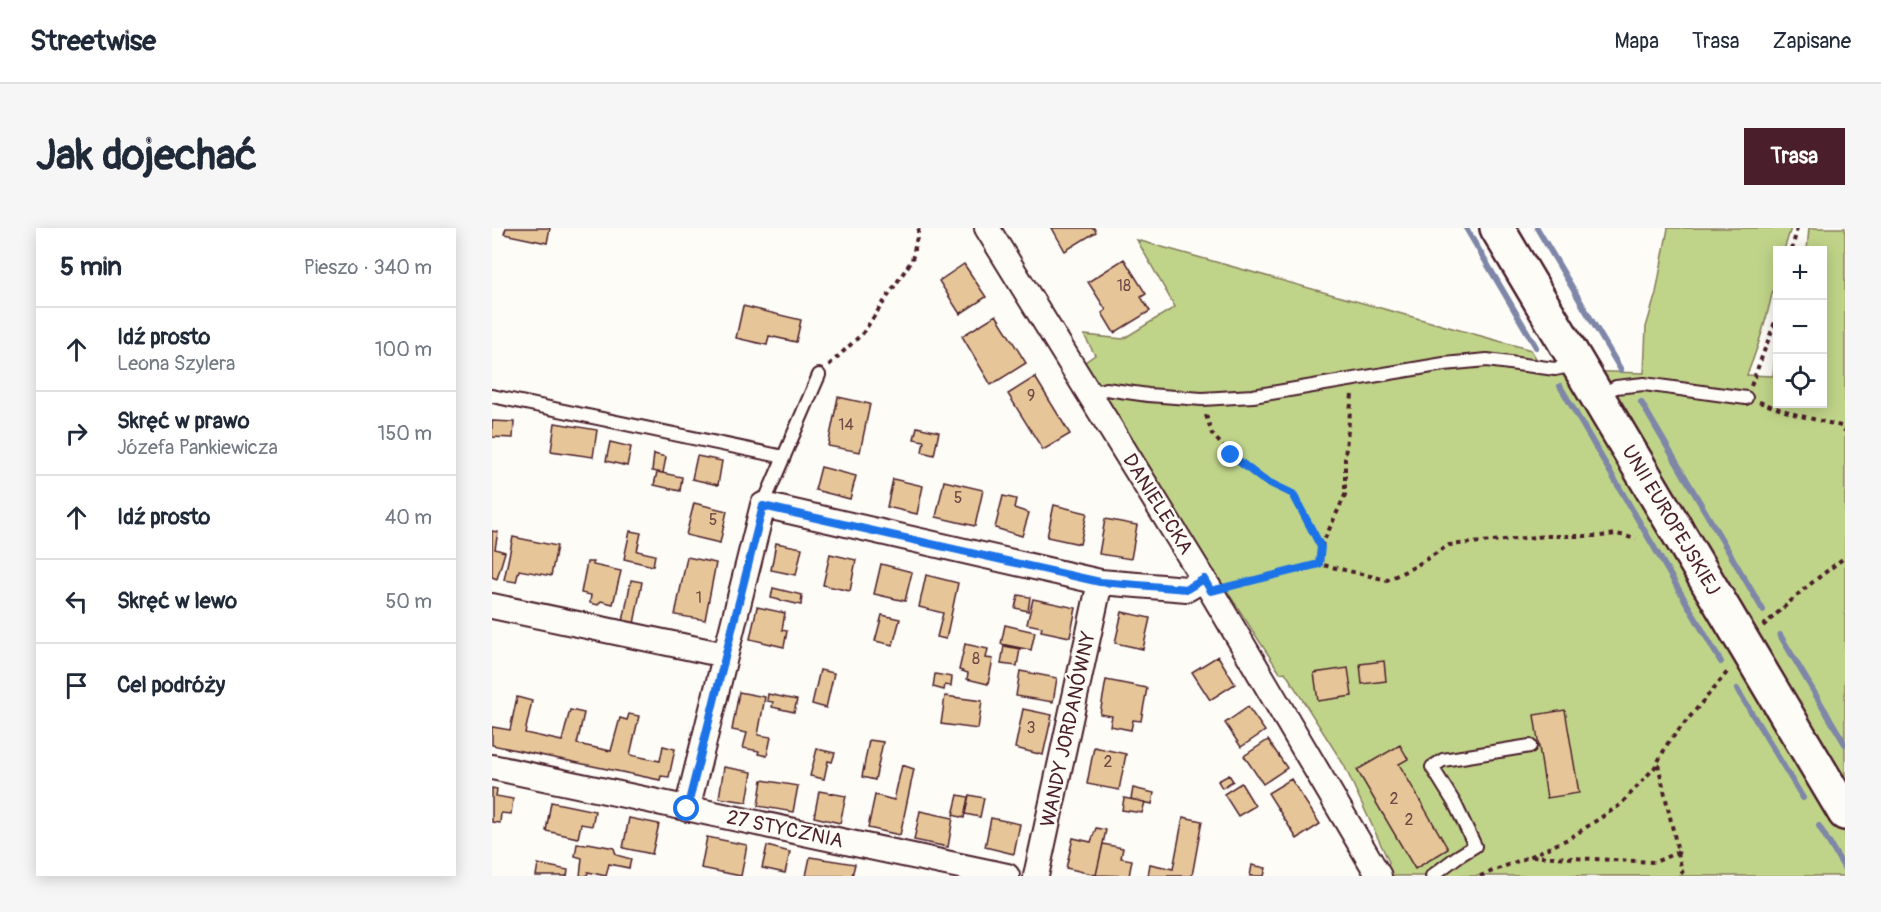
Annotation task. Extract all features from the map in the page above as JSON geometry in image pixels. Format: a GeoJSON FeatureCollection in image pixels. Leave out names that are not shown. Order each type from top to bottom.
{"type":"FeatureCollection","features":[{"type":"Feature","properties":{"kind":"street","name":"DANIELECKA"},"geometry":{"type":"LineString","coordinates":[[987,228],[1208,585],[1379,876]]}},
{"type":"Feature","properties":{"kind":"street","name":"UNII EUROPEJSKIEJ"},"geometry":{"type":"LineString","coordinates":[[1497,228],[1597,397],[1755,641],[1845,813]]}},
{"type":"Feature","properties":{"kind":"street"},"geometry":{"type":"LineString","coordinates":[[687,809],[763,506],[1100,582],[1187,589],[1208,585]]}},
{"type":"Feature","properties":{"kind":"street","name":"WANDY JORDANÓWNY"},"geometry":{"type":"LineString","coordinates":[[1036,876],[1100,582]]}},
{"type":"Feature","properties":{"kind":"street"},"geometry":{"type":"LineString","coordinates":[[492,606],[725,655]]}},
{"type":"Feature","properties":{"kind":"street","name":"27 STYCZNIA"},"geometry":{"type":"LineString","coordinates":[[492,767],[1007,876]]}},
{"type":"Feature","properties":{"kind":"lane"},"geometry":{"type":"LineString","coordinates":[[1090,393],[1106,389],[1202,399],[1253,396],[1444,364],[1487,360],[1555,369],[1565,367],[1575,361]]}},
{"type":"Feature","properties":{"kind":"lane"},"geometry":{"type":"LineString","coordinates":[[763,506],[819,375]]}},
{"type":"Feature","properties":{"kind":"lane"},"geometry":{"type":"LineString","coordinates":[[1597,397],[1616,387],[1644,384],[1746,398]]}},
{"type":"Feature","properties":{"kind":"lane"},"geometry":{"type":"LineString","coordinates":[[492,396],[784,458]]}},
{"type":"Feature","properties":{"kind":"lane"},"geometry":{"type":"LineString","coordinates":[[1432,876],[1475,846],[1455,804],[1432,767],[1443,760],[1530,746]]}},
{"type":"Feature","properties":{"kind":"path"},"geometry":{"type":"LineString","coordinates":[[819,375],[863,333],[912,260],[919,228]]}},
{"type":"Feature","properties":{"kind":"path"},"geometry":{"type":"LineString","coordinates":[[1793,246],[1797,228]]}},
{"type":"Feature","properties":{"kind":"path"},"geometry":{"type":"LineString","coordinates":[[1773,328],[1746,398],[1797,416],[1844,428]]}},
{"type":"Feature","properties":{"kind":"path"},"geometry":{"type":"LineString","coordinates":[[1319,564],[1321,547],[1345,495],[1345,456],[1353,380]]}},
{"type":"Feature","properties":{"kind":"path"},"geometry":{"type":"LineString","coordinates":[[1202,399],[1212,434],[1231,455],[1262,479],[1293,494],[1321,547]]}},
{"type":"Feature","properties":{"kind":"path"},"geometry":{"type":"LineString","coordinates":[[1208,585],[1319,564],[1387,580],[1414,567],[1449,545],[1547,536],[1617,534],[1636,538]]}},
{"type":"Feature","properties":{"kind":"path"},"geometry":{"type":"LineString","coordinates":[[1480,876],[1570,838],[1620,805],[1658,763],[1668,743],[1734,663],[1821,574],[1845,557]]}},
{"type":"Feature","properties":{"kind":"path"},"geometry":{"type":"LineString","coordinates":[[1658,763],[1682,872],[1686,876]]}},
{"type":"Feature","properties":{"kind":"path"},"geometry":{"type":"LineString","coordinates":[[1531,856],[1655,862],[1678,852]]}},
{"type":"Feature","properties":{"kind":"green space"},"geometry":{"type":"Polygon","coordinates":[[[1668,228],[1791,228],[1785,246],[1773,246],[1773,288],[1758,346],[1747,375],[1773,376],[1773,408],[1827,408],[1827,246],[1807,246],[1809,228],[1845,228],[1845,876],[1385,876],[1389,862],[1344,765],[1285,672],[1280,673],[1128,438],[1085,362],[1095,355],[1084,335],[1123,339],[1175,307],[1137,240],[1531,350],[1543,370],[1644,373],[1646,327],[1656,293],[1668,228]]]}},
{"type":"Feature","properties":{"kind":"building"},"geometry":{"type":"Polygon","coordinates":[[[506,228],[550,228],[547,243],[504,234],[506,228]]]}},
{"type":"Feature","properties":{"kind":"building"},"geometry":{"type":"Polygon","coordinates":[[[1052,228],[1094,228],[1096,232],[1065,251],[1052,228]]]}},
{"type":"Feature","properties":{"kind":"building"},"geometry":{"type":"Polygon","coordinates":[[[1124,259],[1146,294],[1141,297],[1150,311],[1114,333],[1102,313],[1106,310],[1088,282],[1124,259]]]}},
{"type":"Feature","properties":{"kind":"building"},"geometry":{"type":"Polygon","coordinates":[[[964,264],[986,297],[960,314],[939,281],[964,264]]]}},
{"type":"Feature","properties":{"kind":"building"},"geometry":{"type":"Polygon","coordinates":[[[743,306],[801,320],[796,342],[769,336],[767,345],[736,338],[743,306]]]}},
{"type":"Feature","properties":{"kind":"building"},"geometry":{"type":"Polygon","coordinates":[[[996,315],[1026,363],[991,385],[962,336],[996,315]]]}},
{"type":"Feature","properties":{"kind":"building"},"geometry":{"type":"Polygon","coordinates":[[[1035,377],[1070,434],[1043,450],[1008,394],[1035,377]]]}},
{"type":"Feature","properties":{"kind":"building"},"geometry":{"type":"Polygon","coordinates":[[[838,397],[870,404],[860,452],[828,446],[838,397]]]}},
{"type":"Feature","properties":{"kind":"building"},"geometry":{"type":"Polygon","coordinates":[[[492,421],[514,422],[513,438],[492,437],[492,421]]]}},
{"type":"Feature","properties":{"kind":"building"},"geometry":{"type":"Polygon","coordinates":[[[555,423],[597,430],[593,457],[551,451],[555,423]]]}},
{"type":"Feature","properties":{"kind":"building"},"geometry":{"type":"Polygon","coordinates":[[[917,427],[939,432],[934,455],[922,452],[924,441],[914,439],[917,427]]]}},
{"type":"Feature","properties":{"kind":"building"},"geometry":{"type":"Polygon","coordinates":[[[610,442],[631,447],[627,466],[606,461],[610,442]]]}},
{"type":"Feature","properties":{"kind":"building"},"geometry":{"type":"Polygon","coordinates":[[[654,454],[666,457],[663,473],[652,471],[654,454]]]}},
{"type":"Feature","properties":{"kind":"building"},"geometry":{"type":"Polygon","coordinates":[[[697,456],[722,461],[718,485],[692,479],[697,456]]]}},
{"type":"Feature","properties":{"kind":"building"},"geometry":{"type":"Polygon","coordinates":[[[821,467],[856,476],[850,499],[815,490],[821,467]]]}},
{"type":"Feature","properties":{"kind":"building"},"geometry":{"type":"Polygon","coordinates":[[[657,472],[682,477],[680,491],[654,485],[657,472]]]}},
{"type":"Feature","properties":{"kind":"building"},"geometry":{"type":"Polygon","coordinates":[[[893,479],[923,486],[917,514],[887,507],[893,479]]]}},
{"type":"Feature","properties":{"kind":"building"},"geometry":{"type":"Polygon","coordinates":[[[944,481],[983,490],[975,526],[936,517],[944,481]]]}},
{"type":"Feature","properties":{"kind":"building"},"geometry":{"type":"Polygon","coordinates":[[[1003,496],[1016,499],[1014,508],[1029,513],[1022,536],[995,528],[1003,496]]]}},
{"type":"Feature","properties":{"kind":"building"},"geometry":{"type":"Polygon","coordinates":[[[694,503],[727,511],[720,543],[686,535],[694,503]]]}},
{"type":"Feature","properties":{"kind":"building"},"geometry":{"type":"Polygon","coordinates":[[[1054,505],[1087,513],[1080,544],[1047,537],[1054,505]]]}},
{"type":"Feature","properties":{"kind":"building"},"geometry":{"type":"Polygon","coordinates":[[[1105,519],[1137,525],[1131,559],[1099,554],[1105,519]]]}},
{"type":"Feature","properties":{"kind":"building"},"geometry":{"type":"Polygon","coordinates":[[[492,531],[498,532],[495,549],[505,552],[497,579],[492,577],[492,531]]]}},
{"type":"Feature","properties":{"kind":"building"},"geometry":{"type":"Polygon","coordinates":[[[630,531],[641,533],[637,551],[655,555],[653,566],[624,559],[630,531]]]}},
{"type":"Feature","properties":{"kind":"building"},"geometry":{"type":"Polygon","coordinates":[[[513,537],[557,546],[551,576],[519,570],[516,582],[504,580],[513,537]]]}},
{"type":"Feature","properties":{"kind":"building"},"geometry":{"type":"Polygon","coordinates":[[[776,543],[802,548],[796,575],[771,570],[776,543]]]}},
{"type":"Feature","properties":{"kind":"building"},"geometry":{"type":"Polygon","coordinates":[[[830,554],[856,560],[850,591],[823,585],[830,554]]]}},
{"type":"Feature","properties":{"kind":"building"},"geometry":{"type":"Polygon","coordinates":[[[687,557],[716,563],[705,620],[675,615],[687,557]]]}},
{"type":"Feature","properties":{"kind":"building"},"geometry":{"type":"Polygon","coordinates":[[[587,562],[621,571],[613,604],[601,601],[598,605],[590,603],[591,595],[581,593],[587,562]]]}},
{"type":"Feature","properties":{"kind":"building"},"geometry":{"type":"Polygon","coordinates":[[[881,564],[912,572],[905,601],[874,594],[881,564]]]}},
{"type":"Feature","properties":{"kind":"building"},"geometry":{"type":"Polygon","coordinates":[[[926,575],[958,583],[946,639],[937,637],[943,613],[919,607],[926,575]]]}},
{"type":"Feature","properties":{"kind":"building"},"geometry":{"type":"Polygon","coordinates":[[[631,580],[642,582],[634,624],[623,622],[631,580]]]}},
{"type":"Feature","properties":{"kind":"building"},"geometry":{"type":"Polygon","coordinates":[[[773,588],[802,595],[801,605],[771,598],[773,588]]]}},
{"type":"Feature","properties":{"kind":"building"},"geometry":{"type":"Polygon","coordinates":[[[1018,595],[1030,597],[1028,611],[1015,608],[1018,595]]]}},
{"type":"Feature","properties":{"kind":"building"},"geometry":{"type":"Polygon","coordinates":[[[1033,599],[1076,608],[1070,637],[1041,631],[1042,627],[1027,624],[1033,599]]]}},
{"type":"Feature","properties":{"kind":"building"},"geometry":{"type":"Polygon","coordinates":[[[757,607],[785,613],[782,630],[787,631],[784,647],[750,639],[757,607]]]}},
{"type":"Feature","properties":{"kind":"building"},"geometry":{"type":"Polygon","coordinates":[[[1122,612],[1150,618],[1143,649],[1115,643],[1122,612]]]}},
{"type":"Feature","properties":{"kind":"building"},"geometry":{"type":"Polygon","coordinates":[[[882,615],[900,619],[893,645],[875,641],[882,615]]]}},
{"type":"Feature","properties":{"kind":"building"},"geometry":{"type":"Polygon","coordinates":[[[1005,625],[1035,632],[1031,650],[1001,644],[1005,625]]]}},
{"type":"Feature","properties":{"kind":"building"},"geometry":{"type":"Polygon","coordinates":[[[965,644],[988,649],[986,658],[993,659],[988,684],[967,679],[968,673],[959,670],[965,644]]]}},
{"type":"Feature","properties":{"kind":"building"},"geometry":{"type":"Polygon","coordinates":[[[1004,646],[1020,649],[1017,666],[1001,664],[1004,646]]]}},
{"type":"Feature","properties":{"kind":"building"},"geometry":{"type":"Polygon","coordinates":[[[1218,656],[1235,684],[1210,700],[1192,672],[1218,656]]]}},
{"type":"Feature","properties":{"kind":"building"},"geometry":{"type":"Polygon","coordinates":[[[1384,661],[1386,681],[1362,684],[1360,664],[1384,661]]]}},
{"type":"Feature","properties":{"kind":"building"},"geometry":{"type":"Polygon","coordinates":[[[1348,668],[1352,696],[1318,701],[1314,673],[1348,668]]]}},
{"type":"Feature","properties":{"kind":"building"},"geometry":{"type":"Polygon","coordinates":[[[820,670],[834,673],[826,708],[812,704],[820,670]]]}},
{"type":"Feature","properties":{"kind":"building"},"geometry":{"type":"Polygon","coordinates":[[[1020,671],[1057,678],[1053,702],[1016,696],[1020,671]]]}},
{"type":"Feature","properties":{"kind":"building"},"geometry":{"type":"Polygon","coordinates":[[[935,674],[952,677],[951,686],[945,685],[944,690],[933,687],[935,674]]]}},
{"type":"Feature","properties":{"kind":"building"},"geometry":{"type":"Polygon","coordinates":[[[1106,680],[1147,688],[1141,721],[1133,720],[1131,730],[1110,726],[1112,716],[1100,714],[1106,680]]]}},
{"type":"Feature","properties":{"kind":"building"},"geometry":{"type":"Polygon","coordinates":[[[739,692],[765,697],[758,735],[771,737],[767,756],[758,754],[759,751],[743,748],[747,733],[732,730],[739,692]]]}},
{"type":"Feature","properties":{"kind":"building"},"geometry":{"type":"Polygon","coordinates":[[[768,694],[797,700],[794,712],[772,707],[773,702],[767,701],[768,694]]]}},
{"type":"Feature","properties":{"kind":"building"},"geometry":{"type":"Polygon","coordinates":[[[945,696],[982,701],[978,729],[941,724],[945,696]]]}},
{"type":"Feature","properties":{"kind":"building"},"geometry":{"type":"Polygon","coordinates":[[[517,697],[532,701],[525,733],[562,741],[570,710],[584,713],[577,744],[611,751],[620,718],[627,720],[629,714],[639,716],[630,755],[660,761],[663,746],[675,749],[669,777],[661,776],[660,780],[492,745],[492,727],[510,730],[517,697]]]}},
{"type":"Feature","properties":{"kind":"building"},"geometry":{"type":"Polygon","coordinates":[[[1248,707],[1265,731],[1241,747],[1225,723],[1248,707]]]}},
{"type":"Feature","properties":{"kind":"building"},"geometry":{"type":"Polygon","coordinates":[[[1023,709],[1052,715],[1043,755],[1015,748],[1023,709]]]}},
{"type":"Feature","properties":{"kind":"building"},"geometry":{"type":"Polygon","coordinates":[[[1565,710],[1579,793],[1547,798],[1534,715],[1565,710]]]}},
{"type":"Feature","properties":{"kind":"building"},"geometry":{"type":"Polygon","coordinates":[[[869,740],[883,742],[875,780],[862,777],[869,740]]]}},
{"type":"Feature","properties":{"kind":"building"},"geometry":{"type":"Polygon","coordinates":[[[1268,740],[1287,768],[1263,784],[1244,756],[1268,740]]]}},
{"type":"Feature","properties":{"kind":"building"},"geometry":{"type":"Polygon","coordinates":[[[1400,745],[1408,759],[1399,764],[1448,849],[1415,869],[1357,770],[1400,745]]]}},
{"type":"Feature","properties":{"kind":"building"},"geometry":{"type":"Polygon","coordinates":[[[1094,747],[1126,754],[1119,790],[1087,784],[1094,747]]]}},
{"type":"Feature","properties":{"kind":"building"},"geometry":{"type":"Polygon","coordinates":[[[817,749],[835,753],[832,762],[828,761],[824,779],[810,776],[817,749]]]}},
{"type":"Feature","properties":{"kind":"building"},"geometry":{"type":"Polygon","coordinates":[[[902,765],[914,769],[900,835],[868,828],[875,795],[894,800],[902,765]]]}},
{"type":"Feature","properties":{"kind":"building"},"geometry":{"type":"Polygon","coordinates":[[[724,767],[752,772],[747,802],[719,798],[724,767]]]}},
{"type":"Feature","properties":{"kind":"building"},"geometry":{"type":"Polygon","coordinates":[[[1229,775],[1233,781],[1222,788],[1218,781],[1229,775]]]}},
{"type":"Feature","properties":{"kind":"building"},"geometry":{"type":"Polygon","coordinates":[[[1291,779],[1320,824],[1297,839],[1268,793],[1291,779]]]}},
{"type":"Feature","properties":{"kind":"building"},"geometry":{"type":"Polygon","coordinates":[[[762,780],[798,786],[793,812],[758,806],[762,780]]]}},
{"type":"Feature","properties":{"kind":"building"},"geometry":{"type":"Polygon","coordinates":[[[1241,783],[1255,806],[1238,816],[1224,794],[1241,783]]]}},
{"type":"Feature","properties":{"kind":"building"},"geometry":{"type":"Polygon","coordinates":[[[492,788],[497,789],[496,796],[513,799],[511,814],[501,813],[500,823],[492,822],[492,788]]]}},
{"type":"Feature","properties":{"kind":"building"},"geometry":{"type":"Polygon","coordinates":[[[1133,788],[1154,793],[1152,804],[1131,799],[1133,788]]]}},
{"type":"Feature","properties":{"kind":"building"},"geometry":{"type":"Polygon","coordinates":[[[819,791],[846,796],[840,823],[814,817],[819,791]]]}},
{"type":"Feature","properties":{"kind":"building"},"geometry":{"type":"Polygon","coordinates":[[[958,795],[968,797],[964,818],[953,815],[958,795]]]}},
{"type":"Feature","properties":{"kind":"building"},"geometry":{"type":"Polygon","coordinates":[[[969,795],[984,798],[980,817],[965,814],[969,795]]]}},
{"type":"Feature","properties":{"kind":"building"},"geometry":{"type":"Polygon","coordinates":[[[1124,798],[1145,802],[1142,813],[1122,810],[1124,798]]]}},
{"type":"Feature","properties":{"kind":"building"},"geometry":{"type":"Polygon","coordinates":[[[551,802],[595,811],[592,826],[581,824],[578,838],[546,831],[551,802]]]}},
{"type":"Feature","properties":{"kind":"building"},"geometry":{"type":"Polygon","coordinates":[[[920,811],[953,818],[948,847],[914,840],[920,811]]]}},
{"type":"Feature","properties":{"kind":"building"},"geometry":{"type":"Polygon","coordinates":[[[1183,817],[1202,821],[1192,876],[1148,876],[1150,864],[1173,869],[1183,817]]]}},
{"type":"Feature","properties":{"kind":"building"},"geometry":{"type":"Polygon","coordinates":[[[629,818],[659,824],[652,854],[623,848],[629,818]]]}},
{"type":"Feature","properties":{"kind":"building"},"geometry":{"type":"Polygon","coordinates":[[[991,818],[1020,824],[1014,854],[985,847],[991,818]]]}},
{"type":"Feature","properties":{"kind":"building"},"geometry":{"type":"Polygon","coordinates":[[[1096,828],[1106,830],[1096,875],[1066,868],[1073,838],[1091,842],[1096,828]]]}},
{"type":"Feature","properties":{"kind":"building"},"geometry":{"type":"Polygon","coordinates":[[[707,837],[747,845],[741,876],[701,868],[707,837]]]}},
{"type":"Feature","properties":{"kind":"building"},"geometry":{"type":"Polygon","coordinates":[[[588,843],[614,848],[616,855],[631,859],[629,868],[609,864],[606,876],[588,872],[587,876],[580,876],[582,858],[575,856],[577,844],[587,845],[588,843]]]}},
{"type":"Feature","properties":{"kind":"building"},"geometry":{"type":"Polygon","coordinates":[[[1103,844],[1123,848],[1121,858],[1132,860],[1129,876],[1096,875],[1103,844]]]}},
{"type":"Feature","properties":{"kind":"building"},"geometry":{"type":"Polygon","coordinates":[[[767,846],[790,852],[785,873],[762,868],[767,846]]]}},
{"type":"Feature","properties":{"kind":"building"},"geometry":{"type":"Polygon","coordinates":[[[810,857],[855,864],[852,876],[806,876],[810,857]]]}},
{"type":"Feature","properties":{"kind":"building"},"geometry":{"type":"Polygon","coordinates":[[[538,864],[568,870],[567,876],[536,876],[538,864]]]}},
{"type":"Feature","properties":{"kind":"building"},"geometry":{"type":"Polygon","coordinates":[[[1252,865],[1266,868],[1264,876],[1250,876],[1252,865]]]}},
{"type":"Feature","properties":{"kind":"waterway"},"geometry":{"type":"LineString","coordinates":[[1466,228],[1536,347]]}},
{"type":"Feature","properties":{"kind":"waterway"},"geometry":{"type":"LineString","coordinates":[[1537,228],[1621,370]]}},
{"type":"Feature","properties":{"kind":"waterway"},"geometry":{"type":"LineString","coordinates":[[1560,386],[1721,662]]}},
{"type":"Feature","properties":{"kind":"waterway"},"geometry":{"type":"LineString","coordinates":[[1641,402],[1763,610]]}},
{"type":"Feature","properties":{"kind":"waterway"},"geometry":{"type":"LineString","coordinates":[[1780,635],[1845,744]]}},
{"type":"Feature","properties":{"kind":"waterway"},"geometry":{"type":"LineString","coordinates":[[1737,689],[1803,798]]}},
{"type":"Feature","properties":{"kind":"waterway"},"geometry":{"type":"LineString","coordinates":[[1819,826],[1845,869]]}},
{"type":"Feature","properties":{"kind":"route"},"geometry":{"type":"LineString","coordinates":[[687,809],[763,506],[1100,582],[1187,589],[1204,579],[1211,591],[1319,564],[1321,547],[1293,494],[1262,479],[1231,455]]}}]}
